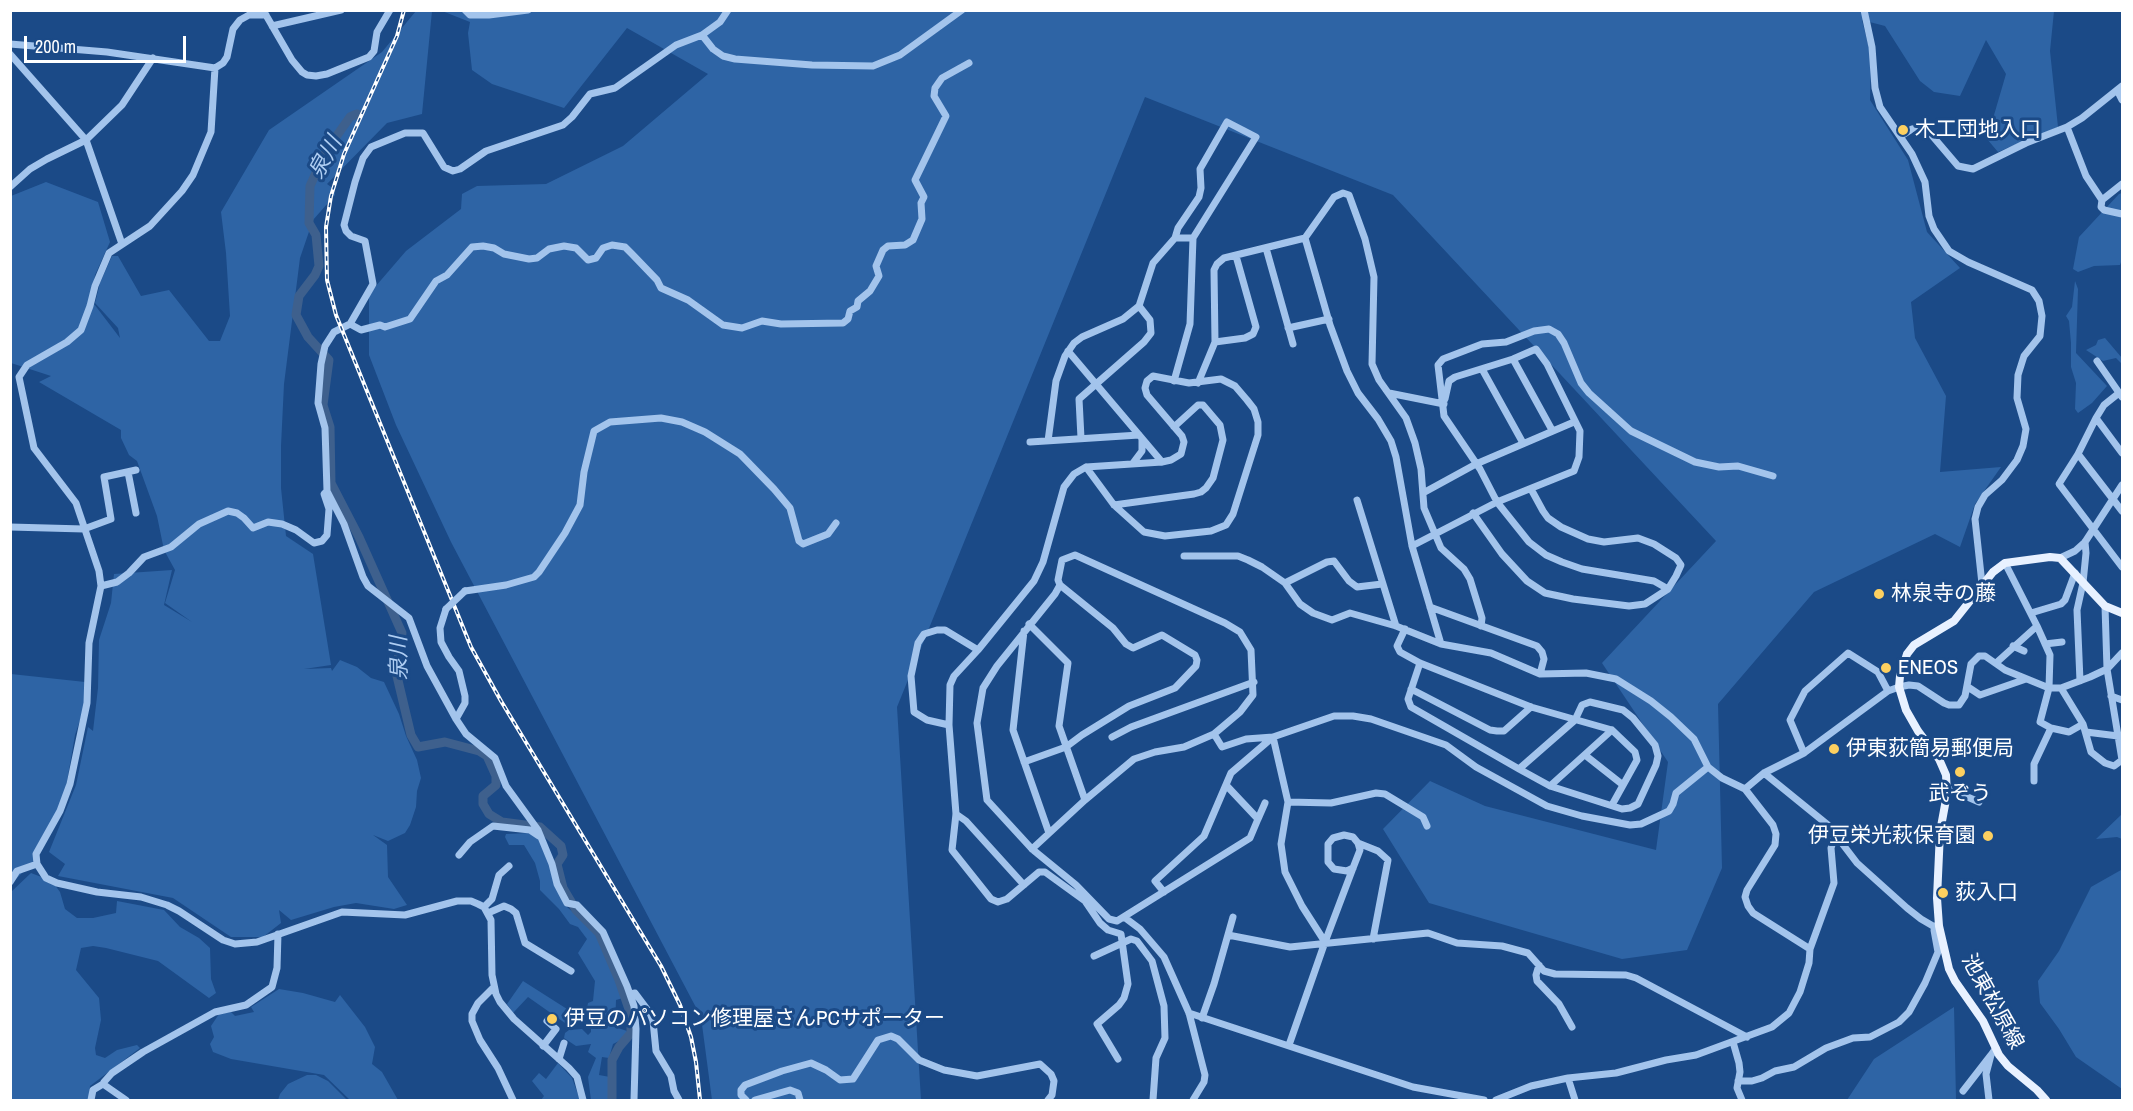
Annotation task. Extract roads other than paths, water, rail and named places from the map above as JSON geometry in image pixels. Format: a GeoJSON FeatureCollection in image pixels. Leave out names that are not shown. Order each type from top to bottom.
{"type":"FeatureCollection","features":[{"type":"Feature","properties":{"kind":"main road"},"geometry":{"type":"LineString","coordinates":[[1899,687],[1902,667],[1907,654],[1914,645],[1953,621],[1982,584],[2005,563],[2050,557],[2060,558],[2105,606],[2122,613]]}},
{"type":"Feature","properties":{"kind":"main road","name":"池東松原線"},"geometry":{"type":"LineString","coordinates":[[1899,687],[1906,710],[1939,759],[1946,775],[1947,788],[1940,838],[1937,889],[1940,926],[1949,969],[1983,1021],[1993,1051],[2037,1090],[2046,1101]]}},
{"type":"Feature","properties":{"kind":"street"},"geometry":{"type":"LineString","coordinates":[[272,26],[310,14],[341,10]]}},
{"type":"Feature","properties":{"kind":"street"},"geometry":{"type":"LineString","coordinates":[[10,44],[71,48],[215,68],[227,57],[233,29],[240,20],[249,15],[264,13],[292,60],[302,72],[316,76],[327,74],[369,57],[374,51],[377,32],[390,10]]}},
{"type":"Feature","properties":{"kind":"street"},"geometry":{"type":"LineString","coordinates":[[465,10],[470,15],[489,15],[528,10]]}},
{"type":"Feature","properties":{"kind":"street"},"geometry":{"type":"LineString","coordinates":[[634,1101],[636,1029],[634,1006],[603,932],[577,904],[567,903],[557,884],[534,823],[506,786],[495,758],[466,734],[456,719],[427,666],[409,618],[368,586],[363,577],[344,524],[327,490],[325,428],[318,403],[321,364],[325,346],[334,332],[350,324],[373,284],[365,241],[351,236],[344,225],[363,158],[371,147],[405,133],[423,133],[444,167],[453,171],[460,169],[486,151],[563,125],[590,94],[615,88],[676,45],[702,35],[720,22],[728,10]]}},
{"type":"Feature","properties":{"kind":"street"},"geometry":{"type":"LineString","coordinates":[[702,35],[713,49],[723,56],[735,59],[812,65],[873,66],[900,55],[962,10]]}},
{"type":"Feature","properties":{"kind":"street"},"geometry":{"type":"LineString","coordinates":[[1864,10],[1872,47],[1880,107],[1912,154],[1925,182],[1931,222],[1949,251],[1968,262],[2032,290],[2039,301],[2042,316],[2040,336],[2024,357],[2018,375],[2017,398],[2026,429],[2023,446],[2017,460],[2002,480],[1985,495],[1978,507],[1975,519],[1982,584]]}},
{"type":"Feature","properties":{"kind":"street"},"geometry":{"type":"LineString","coordinates":[[10,54],[86,140],[122,244]]}},
{"type":"Feature","properties":{"kind":"street"},"geometry":{"type":"LineString","coordinates":[[10,187],[30,169],[86,140],[122,105],[153,58]]}},
{"type":"Feature","properties":{"kind":"street"},"geometry":{"type":"LineString","coordinates":[[350,324],[361,330],[385,327],[410,319],[436,281],[447,275],[472,247],[495,248],[504,254],[529,259],[537,258],[549,249],[564,246],[576,248],[588,260],[596,258],[603,248],[612,245],[625,248],[632,254],[657,280],[661,288],[688,300],[723,325],[742,328],[762,321],[782,324],[843,323],[848,320],[850,311],[870,291],[879,276],[876,266],[883,250],[888,246],[905,245],[913,240],[922,219],[921,203],[924,197],[915,180],[946,116],[934,96],[935,88],[942,78],[969,63]]}},
{"type":"Feature","properties":{"kind":"street"},"geometry":{"type":"LineString","coordinates":[[215,68],[211,132],[193,175],[182,191],[150,226],[113,250],[105,260],[81,330],[67,342],[27,365],[19,378],[34,448],[76,503],[99,571],[101,586],[89,643],[87,703],[70,784],[60,811],[36,854],[37,864],[46,878],[57,883],[141,897],[167,905],[223,940],[235,944],[257,942],[342,912],[405,915],[464,900],[471,901],[486,910],[492,929],[494,987],[507,1011],[577,1077],[583,1101]]}},
{"type":"Feature","properties":{"kind":"street"},"geometry":{"type":"LineString","coordinates":[[1901,136],[1912,129],[1920,128],[1929,132],[1958,166],[1973,169],[2026,143],[2067,127],[2120,88],[2122,100]]}},
{"type":"Feature","properties":{"kind":"street"},"geometry":{"type":"LineString","coordinates":[[1048,441],[1056,381],[1068,351],[1082,337],[1123,319],[1139,306],[1154,263],[1175,237],[1182,220],[1199,197],[1200,169],[1227,122],[1256,137],[1193,238],[1190,324],[1174,381]]}},
{"type":"Feature","properties":{"kind":"street"},"geometry":{"type":"LineString","coordinates":[[2067,127],[2086,176],[2102,200],[2101,207],[2104,210],[2122,214]]}},
{"type":"Feature","properties":{"kind":"street"},"geometry":{"type":"LineString","coordinates":[[2102,200],[2122,184]]}},
{"type":"Feature","properties":{"kind":"street"},"geometry":{"type":"LineString","coordinates":[[1198,383],[1215,342],[1214,270],[1217,264],[1224,258],[1305,238],[1334,197],[1343,193],[1349,195],[1365,239],[1374,277],[1372,364],[1379,380],[1406,418],[1421,469],[1424,508],[1441,548],[1464,569],[1470,579],[1482,618],[1481,626]]}},
{"type":"Feature","properties":{"kind":"street"},"geometry":{"type":"LineString","coordinates":[[1175,237],[1193,238]]}},
{"type":"Feature","properties":{"kind":"street"},"geometry":{"type":"LineString","coordinates":[[1305,238],[1347,371],[1358,393],[1378,419],[1390,441],[1412,546],[1440,644]]}},
{"type":"Feature","properties":{"kind":"street"},"geometry":{"type":"LineString","coordinates":[[1266,248],[1293,344]]}},
{"type":"Feature","properties":{"kind":"street"},"geometry":{"type":"LineString","coordinates":[[1215,342],[1245,338],[1253,334],[1256,327],[1236,256]]}},
{"type":"Feature","properties":{"kind":"street"},"geometry":{"type":"LineString","coordinates":[[1080,438],[1079,399],[1151,333],[1150,320],[1139,306]]}},
{"type":"Feature","properties":{"kind":"street"},"geometry":{"type":"LineString","coordinates":[[1288,328],[1329,319]]}},
{"type":"Feature","properties":{"kind":"street"},"geometry":{"type":"LineString","coordinates":[[1668,589],[1654,581],[1582,568],[1546,555],[1521,534],[1497,502],[1485,477],[1444,416],[1438,365],[1443,359],[1482,344],[1506,342],[1534,331],[1549,329],[1558,334],[1581,383],[1589,393],[1631,431],[1695,462],[1719,467],[1738,466],[1773,476]]}},
{"type":"Feature","properties":{"kind":"street"},"geometry":{"type":"LineString","coordinates":[[1412,546],[1473,513],[1574,471],[1579,457],[1580,431],[1547,364],[1536,349],[1513,359],[1455,377],[1449,381],[1444,404]]}},
{"type":"Feature","properties":{"kind":"street"},"geometry":{"type":"LineString","coordinates":[[1068,351],[1162,462]]}},
{"type":"Feature","properties":{"kind":"street"},"geometry":{"type":"LineString","coordinates":[[1513,359],[1552,430]]}},
{"type":"Feature","properties":{"kind":"street"},"geometry":{"type":"LineString","coordinates":[[2097,361],[2121,395],[2104,405],[2059,484],[2122,567]]}},
{"type":"Feature","properties":{"kind":"street"},"geometry":{"type":"LineString","coordinates":[[1482,369],[1523,443]]}},
{"type":"Feature","properties":{"kind":"street"},"geometry":{"type":"LineString","coordinates":[[1086,467],[1113,505],[1144,532],[1155,536],[1211,531],[1230,521],[1258,435],[1258,422],[1254,410],[1235,387],[1221,379],[1198,383],[1153,376],[1147,381],[1145,388],[1147,395],[1182,436],[1184,448],[1177,458],[1162,462],[1086,467],[1074,474],[1064,487],[1042,562],[1034,580],[954,676],[950,685],[949,725],[956,814],[952,850],[991,899],[998,902],[1007,899],[1039,872],[1045,872],[1085,901],[1108,930],[1121,934],[1128,984],[1124,998],[1119,1005],[1097,1024],[1118,1059]]}},
{"type":"Feature","properties":{"kind":"street"},"geometry":{"type":"LineString","coordinates":[[10,378],[19,378]]}},
{"type":"Feature","properties":{"kind":"street"},"geometry":{"type":"LineString","coordinates":[[1389,393],[1444,404]]}},
{"type":"Feature","properties":{"kind":"street"},"geometry":{"type":"LineString","coordinates":[[1113,505],[1194,494],[1206,488],[1213,478],[1223,440],[1220,425],[1203,405],[1198,405],[1174,427]]}},
{"type":"Feature","properties":{"kind":"street"},"geometry":{"type":"LineString","coordinates":[[456,719],[465,703],[465,696],[459,671],[441,642],[440,628],[446,609],[465,591],[506,585],[534,577],[539,572],[565,533],[580,505],[584,472],[594,431],[610,422],[661,418],[682,422],[705,432],[740,454],[790,508],[799,541],[803,544],[828,534],[836,523]]}},
{"type":"Feature","properties":{"kind":"street"},"geometry":{"type":"LineString","coordinates":[[2096,418],[2122,453]]}},
{"type":"Feature","properties":{"kind":"street"},"geometry":{"type":"LineString","coordinates":[[1423,493],[1476,464],[1574,422]]}},
{"type":"Feature","properties":{"kind":"street"},"geometry":{"type":"LineString","coordinates":[[1030,442],[1140,437]]}},
{"type":"Feature","properties":{"kind":"street"},"geometry":{"type":"LineString","coordinates":[[1133,463],[1142,451],[1140,437]]}},
{"type":"Feature","properties":{"kind":"street"},"geometry":{"type":"LineString","coordinates":[[2078,454],[2122,511]]}},
{"type":"Feature","properties":{"kind":"street"},"geometry":{"type":"LineString","coordinates":[[10,527],[84,529],[111,519],[104,477],[132,471],[136,513]]}},
{"type":"Feature","properties":{"kind":"street"},"geometry":{"type":"LineString","coordinates":[[2060,558],[2075,551],[2085,542],[2122,485]]}},
{"type":"Feature","properties":{"kind":"street"},"geometry":{"type":"LineString","coordinates":[[1473,513],[1502,554],[1527,580],[1545,593],[1629,606],[1645,604],[1668,589],[1681,565],[1676,558],[1654,544],[1638,538],[1604,542],[1575,535],[1548,518],[1531,489]]}},
{"type":"Feature","properties":{"kind":"street"},"geometry":{"type":"LineString","coordinates":[[101,586],[117,582],[129,573],[144,556],[171,547],[199,524],[228,511],[237,513],[253,528],[268,522],[282,524],[296,530],[311,542],[322,542],[327,536],[329,509],[324,494],[327,490]]}},
{"type":"Feature","properties":{"kind":"street"},"geometry":{"type":"LineString","coordinates":[[1357,500],[1396,626]]}},
{"type":"Feature","properties":{"kind":"street"},"geometry":{"type":"LineString","coordinates":[[2080,681],[2077,610],[2083,583],[2085,542]]}},
{"type":"Feature","properties":{"kind":"street"},"geometry":{"type":"LineString","coordinates":[[1024,762],[1066,747],[1129,706],[1175,688],[1196,666],[1196,655],[1162,635],[1133,648],[1126,644],[1113,628],[1060,585],[1058,580],[1062,560],[1075,555],[1226,623],[1240,632],[1247,640],[1251,650],[1253,696],[1240,712],[1214,734],[1184,747],[1149,753],[1134,759],[1032,849]]}},
{"type":"Feature","properties":{"kind":"street"},"geometry":{"type":"LineString","coordinates":[[1184,556],[1238,556],[1262,567],[1285,583],[1300,604],[1312,613],[1332,620],[1350,613],[1405,629],[1440,644],[1491,653],[1540,674],[1586,673],[1616,679],[1629,686],[1652,701],[1694,739],[1708,767],[1722,778],[1745,789],[1773,825],[1776,834],[1775,845],[1745,897],[1753,913],[1810,949]]}},
{"type":"Feature","properties":{"kind":"street"},"geometry":{"type":"LineString","coordinates":[[1285,583],[1327,562],[1335,561],[1349,581],[1357,587],[1382,584]]}},
{"type":"Feature","properties":{"kind":"street"},"geometry":{"type":"LineString","coordinates":[[2005,563],[2050,655],[2049,688],[2040,722],[2051,728],[2069,732],[2084,724]]}},
{"type":"Feature","properties":{"kind":"street"},"geometry":{"type":"LineString","coordinates":[[2031,613],[2061,604],[2065,600],[2075,573]]}},
{"type":"Feature","properties":{"kind":"street"},"geometry":{"type":"LineString","coordinates":[[1060,585],[990,675],[983,688],[977,723],[987,800],[1032,849],[1076,885],[1109,919],[1117,921],[1250,838],[1265,803]]}},
{"type":"Feature","properties":{"kind":"street"},"geometry":{"type":"LineString","coordinates":[[2061,688],[2084,724],[2091,752],[2105,764],[2114,766],[2122,760],[2107,669],[2105,606]]}},
{"type":"Feature","properties":{"kind":"street"},"geometry":{"type":"LineString","coordinates":[[1430,607],[1537,646],[1544,659],[1540,674]]}},
{"type":"Feature","properties":{"kind":"street"},"geometry":{"type":"LineString","coordinates":[[1029,624],[1068,663],[1059,726],[1085,800]]}},
{"type":"Feature","properties":{"kind":"street"},"geometry":{"type":"LineString","coordinates":[[1996,663],[2037,626]]}},
{"type":"Feature","properties":{"kind":"street"},"geometry":{"type":"LineString","coordinates":[[1405,629],[1397,646],[1400,652],[1420,663],[1531,707],[1612,730],[1635,752],[1637,760],[1612,805]]}},
{"type":"Feature","properties":{"kind":"street"},"geometry":{"type":"LineString","coordinates":[[949,725],[927,720],[914,712],[910,676],[918,643],[924,634],[945,630],[978,650]]}},
{"type":"Feature","properties":{"kind":"street"},"geometry":{"type":"LineString","coordinates":[[1024,631],[1013,730],[1049,832]]}},
{"type":"Feature","properties":{"kind":"street"},"geometry":{"type":"LineString","coordinates":[[2045,644],[2062,642]]}},
{"type":"Feature","properties":{"kind":"street"},"geometry":{"type":"LineString","coordinates":[[2013,646],[2024,651]]}},
{"type":"Feature","properties":{"kind":"street"},"geometry":{"type":"LineString","coordinates":[[1804,753],[1790,720],[1805,691],[1848,653],[1878,672],[1888,691]]}},
{"type":"Feature","properties":{"kind":"street"},"geometry":{"type":"LineString","coordinates":[[1745,789],[1764,773],[1804,753],[1888,691],[1909,685],[1918,686],[1944,703],[1956,706],[1963,702],[1968,687],[1969,670],[1979,656],[1984,656],[2005,670],[2049,688],[2061,688],[2107,669],[2122,653]]}},
{"type":"Feature","properties":{"kind":"street"},"geometry":{"type":"LineString","coordinates":[[1420,663],[1408,699],[1411,707],[1520,769],[1550,786],[1622,809],[1630,808],[1638,804],[1658,756],[1655,745],[1646,731],[1623,710],[1590,702],[1582,705],[1575,720],[1520,769]]}},
{"type":"Feature","properties":{"kind":"street"},"geometry":{"type":"LineString","coordinates":[[1968,687],[1980,695],[2026,679]]}},
{"type":"Feature","properties":{"kind":"street"},"geometry":{"type":"LineString","coordinates":[[1112,737],[1131,727],[1254,682]]}},
{"type":"Feature","properties":{"kind":"street"},"geometry":{"type":"LineString","coordinates":[[1411,689],[1490,730],[1504,731],[1531,707]]}},
{"type":"Feature","properties":{"kind":"street"},"geometry":{"type":"LineString","coordinates":[[2111,696],[2122,700]]}},
{"type":"Feature","properties":{"kind":"street"},"geometry":{"type":"LineString","coordinates":[[1214,734],[1222,747],[1246,739],[1274,737],[1335,716],[1371,719],[1446,746],[1476,767],[1547,806],[1582,816],[1630,825],[1641,824],[1669,810],[1676,793],[1708,767]]}},
{"type":"Feature","properties":{"kind":"street"},"geometry":{"type":"LineString","coordinates":[[2034,781],[2034,764],[2051,728]]}},
{"type":"Feature","properties":{"kind":"street"},"geometry":{"type":"LineString","coordinates":[[1550,786],[1612,730]]}},
{"type":"Feature","properties":{"kind":"street"},"geometry":{"type":"LineString","coordinates":[[2086,732],[2118,736]]}},
{"type":"Feature","properties":{"kind":"street"},"geometry":{"type":"LineString","coordinates":[[1164,892],[1155,881],[1204,836],[1231,773],[1274,737]]}},
{"type":"Feature","properties":{"kind":"street"},"geometry":{"type":"LineString","coordinates":[[1274,737],[1288,802],[1281,844],[1285,872],[1302,906],[1325,942]]}},
{"type":"Feature","properties":{"kind":"street"},"geometry":{"type":"LineString","coordinates":[[1585,755],[1623,785]]}},
{"type":"Feature","properties":{"kind":"street"},"geometry":{"type":"LineString","coordinates":[[1764,773],[1828,825],[1857,863],[1899,900],[1921,919],[1933,926],[1940,926]]}},
{"type":"Feature","properties":{"kind":"street"},"geometry":{"type":"LineString","coordinates":[[1226,785],[1258,819]]}},
{"type":"Feature","properties":{"kind":"street"},"geometry":{"type":"LineString","coordinates":[[1947,788],[1979,802]]}},
{"type":"Feature","properties":{"kind":"street"},"geometry":{"type":"LineString","coordinates":[[1288,802],[1331,803],[1376,793],[1384,794],[1423,817],[1427,826]]}},
{"type":"Feature","properties":{"kind":"street"},"geometry":{"type":"LineString","coordinates":[[956,814],[966,821],[1024,885]]}},
{"type":"Feature","properties":{"kind":"street"},"geometry":{"type":"LineString","coordinates":[[459,855],[470,842],[493,826],[530,830],[540,834]]}},
{"type":"Feature","properties":{"kind":"street"},"geometry":{"type":"LineString","coordinates":[[1940,838],[1972,829]]}},
{"type":"Feature","properties":{"kind":"street"},"geometry":{"type":"LineString","coordinates":[[1496,1101],[1532,1086],[1568,1078],[1616,1073],[1696,1055],[1772,1027],[1789,1013],[1800,992],[1810,949],[1834,884],[1831,848],[1836,833]]}},
{"type":"Feature","properties":{"kind":"street"},"geometry":{"type":"LineString","coordinates":[[1289,1046],[1360,850],[1353,837],[1344,835],[1333,838],[1328,844],[1328,862],[1334,869],[1347,871],[1353,868]]}},
{"type":"Feature","properties":{"kind":"street"},"geometry":{"type":"LineString","coordinates":[[1358,843],[1378,851],[1388,860],[1373,939]]}},
{"type":"Feature","properties":{"kind":"street"},"geometry":{"type":"LineString","coordinates":[[10,882],[17,871],[37,864]]}},
{"type":"Feature","properties":{"kind":"street"},"geometry":{"type":"LineString","coordinates":[[486,910],[499,875],[510,866]]}},
{"type":"Feature","properties":{"kind":"street"},"geometry":{"type":"LineString","coordinates":[[486,910],[504,906],[511,909],[516,913],[525,943],[571,971]]}},
{"type":"Feature","properties":{"kind":"street"},"geometry":{"type":"LineString","coordinates":[[1124,916],[1140,929],[1164,957],[1189,1013],[1205,1075],[1204,1082],[1193,1101]]}},
{"type":"Feature","properties":{"kind":"street"},"geometry":{"type":"LineString","coordinates":[[1202,1018],[1233,917]]}},
{"type":"Feature","properties":{"kind":"street"},"geometry":{"type":"LineString","coordinates":[[1738,1082],[1752,1081],[1775,1071],[1794,1067],[1826,1048],[1853,1038],[1870,1037],[1899,1022],[1909,1012],[1925,983],[1938,949],[1934,930],[1940,926]]}},
{"type":"Feature","properties":{"kind":"street"},"geometry":{"type":"LineString","coordinates":[[1228,935],[1290,947],[1428,933],[1457,943],[1502,946],[1528,953],[1544,971],[1555,974],[1626,975],[1636,978],[1747,1037]]}},
{"type":"Feature","properties":{"kind":"street"},"geometry":{"type":"LineString","coordinates":[[104,1082],[112,1073],[143,1052],[215,1012],[246,1005],[272,987],[277,968],[278,934]]}},
{"type":"Feature","properties":{"kind":"street"},"geometry":{"type":"LineString","coordinates":[[1094,956],[1131,939],[1137,941],[1152,961],[1163,999],[1165,1038],[1156,1058],[1153,1101]]}},
{"type":"Feature","properties":{"kind":"street"},"geometry":{"type":"LineString","coordinates":[[1539,965],[1537,981],[1559,1004],[1572,1027]]}},
{"type":"Feature","properties":{"kind":"street"},"geometry":{"type":"LineString","coordinates":[[494,987],[478,1003],[472,1014],[472,1021],[476,1034],[498,1068],[513,1101]]}},
{"type":"Feature","properties":{"kind":"street"},"geometry":{"type":"LineString","coordinates":[[630,994],[635,993],[650,1013],[656,1052],[671,1076],[679,1101]]}},
{"type":"Feature","properties":{"kind":"street"},"geometry":{"type":"LineString","coordinates":[[1189,1013],[1426,1091],[1484,1101]]}},
{"type":"Feature","properties":{"kind":"street"},"geometry":{"type":"LineString","coordinates":[[543,1046],[556,1029],[547,1021]]}},
{"type":"Feature","properties":{"kind":"street"},"geometry":{"type":"LineString","coordinates":[[746,1101],[741,1095],[741,1090],[745,1085],[811,1063],[840,1080],[853,1079],[878,1040],[891,1036],[898,1039],[919,1060],[944,1070],[977,1076],[1040,1064],[1051,1074],[1054,1081],[1052,1095],[1048,1101]]}},
{"type":"Feature","properties":{"kind":"street"},"geometry":{"type":"LineString","coordinates":[[1733,1042],[1740,1063],[1737,1088],[1742,1101]]}},
{"type":"Feature","properties":{"kind":"street"},"geometry":{"type":"LineString","coordinates":[[559,1059],[564,1043]]}},
{"type":"Feature","properties":{"kind":"street"},"geometry":{"type":"LineString","coordinates":[[1963,1091],[1993,1051]]}},
{"type":"Feature","properties":{"kind":"street"},"geometry":{"type":"LineString","coordinates":[[1989,1101],[1986,1074],[1993,1051]]}},
{"type":"Feature","properties":{"kind":"street"},"geometry":{"type":"LineString","coordinates":[[1568,1078],[1575,1101]]}},
{"type":"Feature","properties":{"kind":"street"},"geometry":{"type":"LineString","coordinates":[[91,1101],[93,1090],[103,1084],[126,1101]]}},
{"type":"Feature","properties":{"kind":"street"},"geometry":{"type":"LineString","coordinates":[[755,1101],[790,1090],[798,1093],[800,1101]]}},
{"type":"Feature","properties":{"kind":"waterway","name":"泉川"},"geometry":{"type":"LineString","coordinates":[[357,114],[350,117],[326,151],[310,186],[309,223],[316,235],[319,266],[299,296],[296,315],[308,337],[329,360],[323,405],[330,427],[331,483],[359,537],[402,633],[396,672],[411,735],[418,747],[445,742],[479,751],[487,756],[496,776],[496,785],[483,796],[483,804],[489,814],[502,822],[540,827],[561,846],[563,855],[557,864],[563,888],[576,910],[599,933],[631,1015],[631,1033],[612,1060],[612,1100]]}},
{"type":"Feature","properties":{"kind":"railway"},"geometry":{"type":"LineString","coordinates":[[404,10],[397,36],[344,154],[331,196],[326,227],[327,280],[336,315],[471,647],[501,701],[661,966],[680,1005],[691,1037],[700,1100]]}},
{"type":"Feature","properties":{"kind":"place","name":"木工団地入口"},"geometry":{"type":"Point","coordinates":[1903,130]}},
{"type":"Feature","properties":{"kind":"place","name":"林泉寺の藤"},"geometry":{"type":"Point","coordinates":[1879,594]}},
{"type":"Feature","properties":{"kind":"place","name":"ENEOS"},"geometry":{"type":"Point","coordinates":[1886,668]}},
{"type":"Feature","properties":{"kind":"place","name":"伊東荻簡易郵便局"},"geometry":{"type":"Point","coordinates":[1834,749]}},
{"type":"Feature","properties":{"kind":"place","name":"武ぞう"},"geometry":{"type":"Point","coordinates":[1960,772]}},
{"type":"Feature","properties":{"kind":"place","name":"伊豆栄光萩保育園"},"geometry":{"type":"Point","coordinates":[1988,836]}},
{"type":"Feature","properties":{"kind":"place","name":"荻入口"},"geometry":{"type":"Point","coordinates":[1943,893]}},
{"type":"Feature","properties":{"kind":"place","name":"伊豆のパソコン修理屋さんPCサポーター"},"geometry":{"type":"Point","coordinates":[552,1019]}}]}
